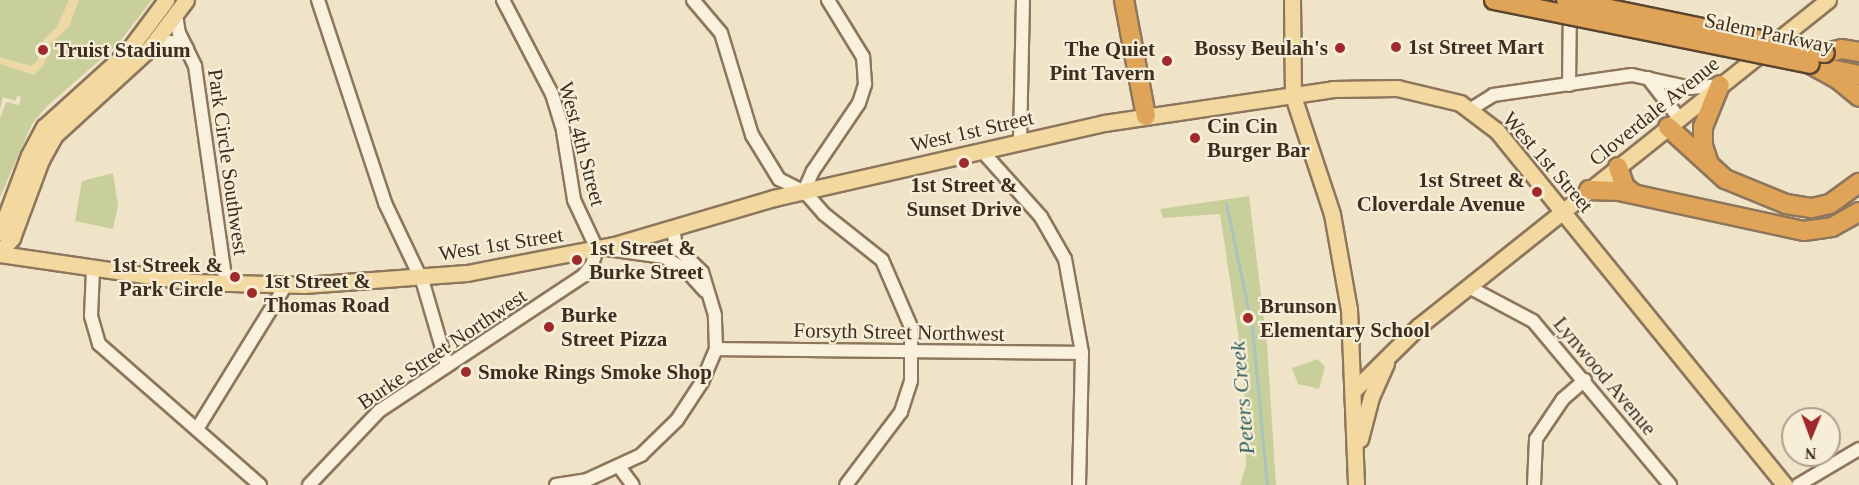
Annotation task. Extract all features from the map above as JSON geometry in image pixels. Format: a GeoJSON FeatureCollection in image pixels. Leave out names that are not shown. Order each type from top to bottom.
{"type":"FeatureCollection","features":[{"type":"Feature","properties":{"kind":"highway"},"geometry":{"type":"LineString","coordinates":[[1124,0],[1146,116]]}},
{"type":"Feature","properties":{"kind":"highway","name":"Salem Parkway"},"geometry":{"type":"LineString","coordinates":[[1494,0],[1859,75]]}},
{"type":"Feature","properties":{"kind":"highway","name":"Salem Parkway"},"geometry":{"type":"LineString","coordinates":[[1568,0],[1859,60]]}},
{"type":"Feature","properties":{"kind":"highway"},"geometry":{"type":"LineString","coordinates":[[1825,52],[1842,49],[1859,52]]}},
{"type":"Feature","properties":{"kind":"highway"},"geometry":{"type":"LineString","coordinates":[[1810,64],[1859,97]]}},
{"type":"Feature","properties":{"kind":"highway"},"geometry":{"type":"LineString","coordinates":[[1710,166],[1703,146],[1702,127],[1720,85]]}},
{"type":"Feature","properties":{"kind":"highway"},"geometry":{"type":"LineString","coordinates":[[1673,123],[1710,166],[1734,184],[1803,208],[1830,204],[1859,183]]}},
{"type":"Feature","properties":{"kind":"highway"},"geometry":{"type":"LineString","coordinates":[[1617,167],[1625,187],[1634,194]]}},
{"type":"Feature","properties":{"kind":"highway"},"geometry":{"type":"LineString","coordinates":[[1589,190],[1634,194],[1804,231],[1832,227],[1859,212]]}},
{"type":"Feature","properties":{"kind":"main road"},"geometry":{"type":"LineString","coordinates":[[0,232],[29,155],[44,128],[128,51],[166,0]]}},
{"type":"Feature","properties":{"kind":"main road"},"geometry":{"type":"LineString","coordinates":[[0,252],[12,238],[41,160],[55,135],[155,43],[186,0]]}},
{"type":"Feature","properties":{"kind":"main road"},"geometry":{"type":"LineString","coordinates":[[1292,0],[1293,96],[1324,186],[1339,244],[1349,309],[1356,485]]}},
{"type":"Feature","properties":{"kind":"main road","name":"Cloverdale Avenue"},"geometry":{"type":"LineString","coordinates":[[1354,390],[1390,354],[1469,287],[1828,0]]}},
{"type":"Feature","properties":{"kind":"main road","name":"West 1st Street"},"geometry":{"type":"LineString","coordinates":[[0,252],[93,270],[226,283],[286,285],[481,271],[597,249],[804,192],[1020,142],[1146,116],[1353,88],[1397,88],[1438,96],[1471,110],[1497,131],[1785,485]]}},
{"type":"Feature","properties":{"kind":"main road"},"geometry":{"type":"LineString","coordinates":[[1355,454],[1371,397],[1390,354]]}},
{"type":"Feature","properties":{"kind":"street"},"geometry":{"type":"LineString","coordinates":[[318,0],[385,203],[420,277],[447,365]]}},
{"type":"Feature","properties":{"kind":"street","name":"West 4th Street"},"geometry":{"type":"LineString","coordinates":[[503,0],[552,94],[563,131],[574,200],[597,249]]}},
{"type":"Feature","properties":{"kind":"street"},"geometry":{"type":"LineString","coordinates":[[693,0],[721,33],[752,135],[779,179],[791,189],[804,192],[825,214],[882,260],[903,303],[914,352],[911,381],[901,412],[846,485]]}},
{"type":"Feature","properties":{"kind":"street"},"geometry":{"type":"LineString","coordinates":[[804,192],[813,171],[860,103],[865,84],[863,57],[828,0]]}},
{"type":"Feature","properties":{"kind":"street"},"geometry":{"type":"LineString","coordinates":[[1020,142],[1023,0]]}},
{"type":"Feature","properties":{"kind":"street"},"geometry":{"type":"LineString","coordinates":[[1568,0],[1569,85]]}},
{"type":"Feature","properties":{"kind":"street","name":"Park Circle Southwest"},"geometry":{"type":"LineString","coordinates":[[176,15],[195,66],[226,283]]}},
{"type":"Feature","properties":{"kind":"street","name":"Park Circle Southwest"},"geometry":{"type":"LineString","coordinates":[[155,43],[172,42],[187,48]]}},
{"type":"Feature","properties":{"kind":"street"},"geometry":{"type":"LineString","coordinates":[[1471,110],[1493,95],[1623,76],[1648,78],[1691,88],[1720,85]]}},
{"type":"Feature","properties":{"kind":"street"},"geometry":{"type":"LineString","coordinates":[[1648,78],[1673,123]]}},
{"type":"Feature","properties":{"kind":"street"},"geometry":{"type":"LineString","coordinates":[[982,151],[1041,217],[1055,238],[1073,294],[1082,353],[1079,485]]}},
{"type":"Feature","properties":{"kind":"street"},"geometry":{"type":"LineString","coordinates":[[556,485],[587,480],[620,468],[651,447],[677,420],[702,382],[716,349],[715,315],[702,272],[676,247],[673,228]]}},
{"type":"Feature","properties":{"kind":"street"},"geometry":{"type":"LineString","coordinates":[[597,249],[664,257],[686,270],[709,296]]}},
{"type":"Feature","properties":{"kind":"street","name":"Burke Street Northwest"},"geometry":{"type":"LineString","coordinates":[[309,485],[379,411],[583,276],[592,265],[597,249]]}},
{"type":"Feature","properties":{"kind":"street"},"geometry":{"type":"LineString","coordinates":[[93,270],[91,316],[99,344],[260,485]]}},
{"type":"Feature","properties":{"kind":"street"},"geometry":{"type":"LineString","coordinates":[[197,429],[286,285]]}},
{"type":"Feature","properties":{"kind":"street","name":"Lynwood Avenue"},"geometry":{"type":"LineString","coordinates":[[1469,287],[1533,321],[1585,380],[1670,485]]}},
{"type":"Feature","properties":{"kind":"street","name":"Forsyth Street Northwest"},"geometry":{"type":"LineString","coordinates":[[716,349],[1082,353]]}},
{"type":"Feature","properties":{"kind":"street"},"geometry":{"type":"LineString","coordinates":[[1534,485],[1536,439],[1563,399],[1585,380]]}},
{"type":"Feature","properties":{"kind":"street"},"geometry":{"type":"LineString","coordinates":[[1798,485],[1859,449]]}},
{"type":"Feature","properties":{"kind":"street"},"geometry":{"type":"LineString","coordinates":[[620,468],[633,485]]}},
{"type":"Feature","properties":{"kind":"green space","name":"Truist Stadium"},"geometry":{"type":"Polygon","coordinates":[[[0,0],[152,0],[117,45],[46,107],[32,124],[0,197],[0,118],[6,102],[19,105],[21,97],[17,96],[16,101],[3,97],[0,109],[0,0]]]}},
{"type":"Feature","properties":{"kind":"green space"},"geometry":{"type":"Polygon","coordinates":[[[113,173],[118,206],[113,229],[75,221],[82,181],[113,173]]]}},
{"type":"Feature","properties":{"kind":"green space"},"geometry":{"type":"Polygon","coordinates":[[[1249,196],[1267,344],[1276,485],[1240,485],[1246,465],[1244,374],[1220,214],[1163,218],[1160,209],[1249,196]]]}},
{"type":"Feature","properties":{"kind":"green space"},"geometry":{"type":"Polygon","coordinates":[[[1318,359],[1325,367],[1319,389],[1298,384],[1292,368],[1318,359]]]}},
{"type":"Feature","properties":{"kind":"sand"},"geometry":{"type":"Polygon","coordinates":[[[69,0],[79,0],[69,27],[51,43],[44,65],[34,75],[0,64],[0,57],[31,66],[37,61],[44,39],[57,27],[69,0]]]}},
{"type":"Feature","properties":{"kind":"waterway","name":"Peters Creek"},"geometry":{"type":"LineString","coordinates":[[1226,203],[1252,327],[1267,485]]}},
{"type":"Feature","properties":{"kind":"place","name":"1st Street Mart"},"geometry":{"type":"Point","coordinates":[1396,47]}},
{"type":"Feature","properties":{"kind":"place","name":"Bossy Beulah's"},"geometry":{"type":"Point","coordinates":[1340,48]}},
{"type":"Feature","properties":{"kind":"place","name":"Truist Stadium"},"geometry":{"type":"Point","coordinates":[43,50]}},
{"type":"Feature","properties":{"kind":"place","name":"The Quiet Pint Tavern"},"geometry":{"type":"Point","coordinates":[1167,61]}},
{"type":"Feature","properties":{"kind":"place","name":"Cin Cin Burger Bar"},"geometry":{"type":"Point","coordinates":[1195,138]}},
{"type":"Feature","properties":{"kind":"place","name":"1st Street & Sunset Drive"},"geometry":{"type":"Point","coordinates":[964,163]}},
{"type":"Feature","properties":{"kind":"place","name":"1st Street & Cloverdale Avenue"},"geometry":{"type":"Point","coordinates":[1537,192]}},
{"type":"Feature","properties":{"kind":"place","name":"1st Street & Burke Street"},"geometry":{"type":"Point","coordinates":[577,260]}},
{"type":"Feature","properties":{"kind":"place","name":"1st Streek & Park Circle"},"geometry":{"type":"Point","coordinates":[235,277]}},
{"type":"Feature","properties":{"kind":"place","name":"1st Street & Thomas Road"},"geometry":{"type":"Point","coordinates":[252,293]}},
{"type":"Feature","properties":{"kind":"place","name":"Brunson Elementary School"},"geometry":{"type":"Point","coordinates":[1248,318]}},
{"type":"Feature","properties":{"kind":"place","name":"Burke Street Pizza"},"geometry":{"type":"Point","coordinates":[549,327]}},
{"type":"Feature","properties":{"kind":"place","name":"Smoke Rings Smoke Shop"},"geometry":{"type":"Point","coordinates":[466,372]}}]}
